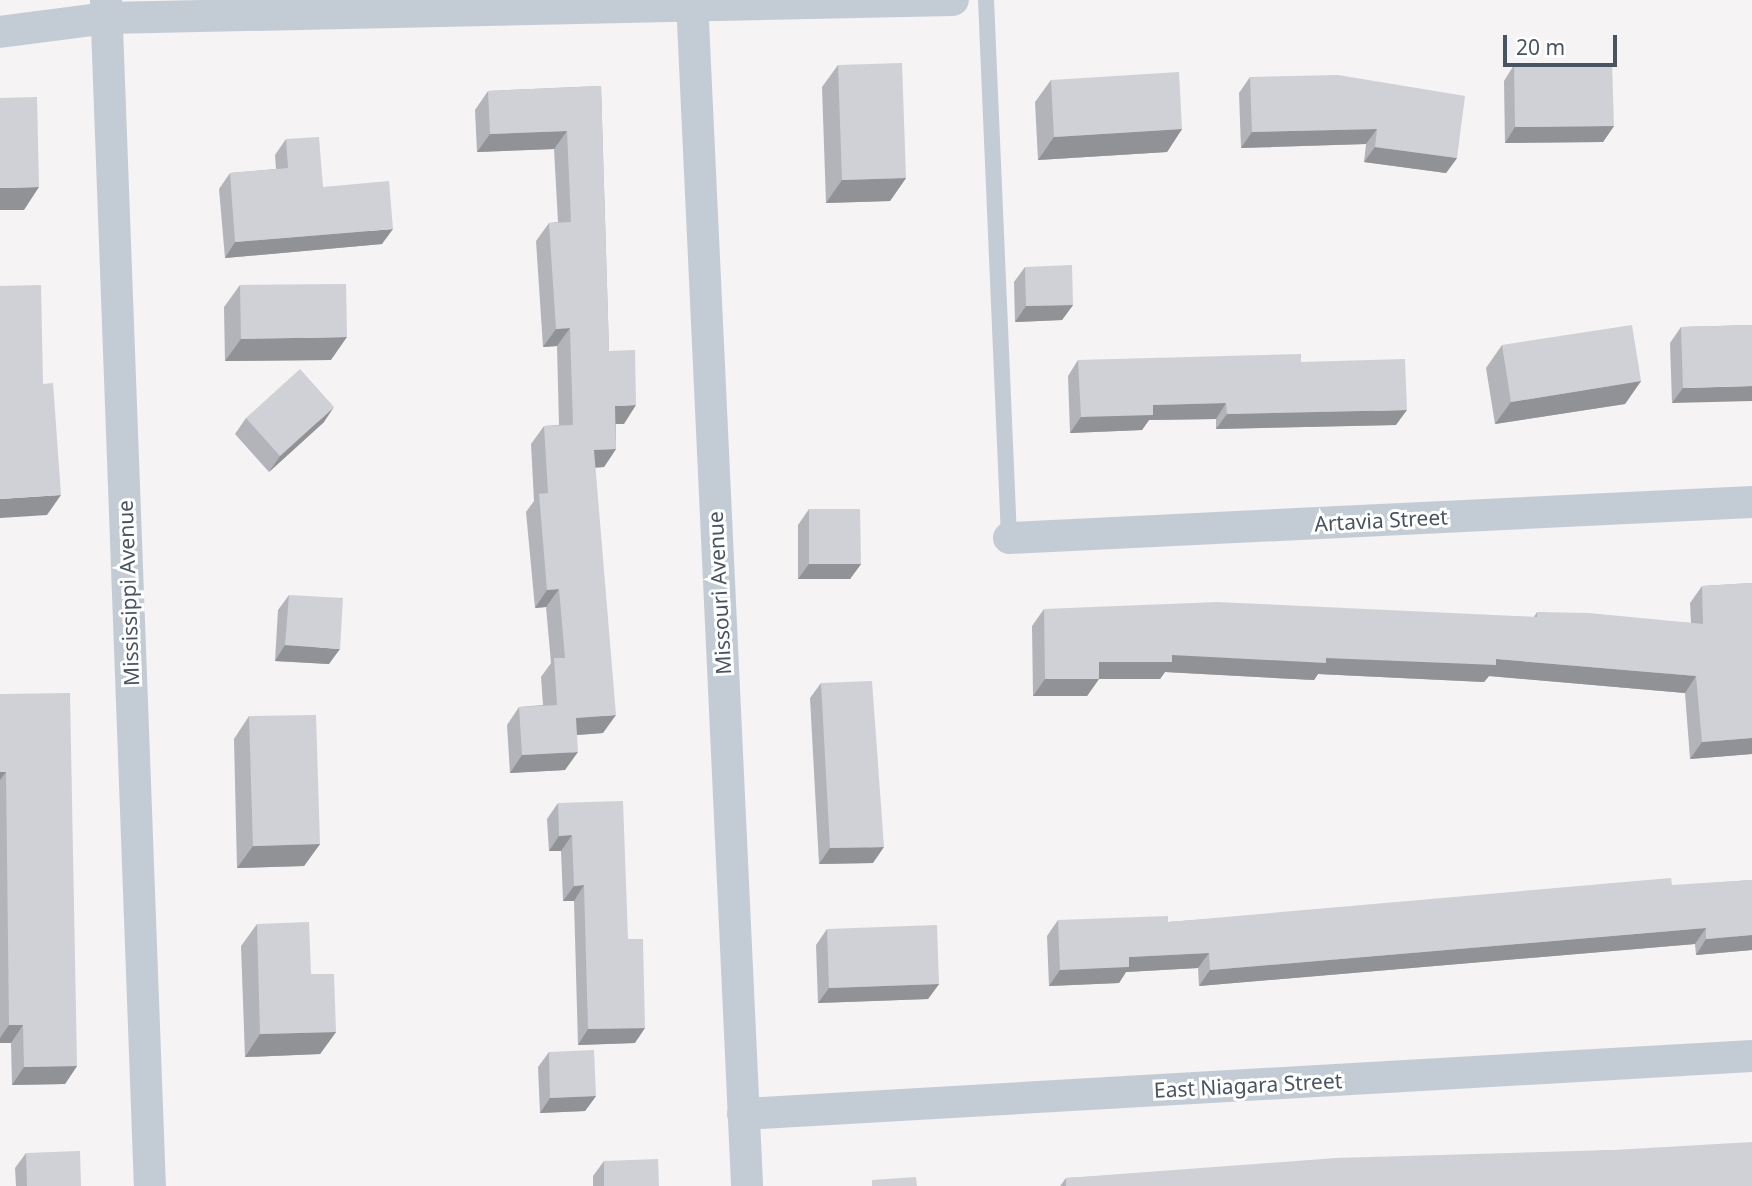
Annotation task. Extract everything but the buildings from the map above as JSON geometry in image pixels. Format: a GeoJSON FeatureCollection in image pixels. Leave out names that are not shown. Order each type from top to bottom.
{"type":"FeatureCollection","features":[{"type":"Feature","properties":{"kind":"street"},"geometry":{"type":"LineString","coordinates":[[0,32],[107,9],[953,0]]}},
{"type":"Feature","properties":{"kind":"street","name":"Missouri Avenue"},"geometry":{"type":"LineString","coordinates":[[692,4],[747,1186]]}},
{"type":"Feature","properties":{"kind":"street","name":"Mississippi Avenue"},"geometry":{"type":"LineString","coordinates":[[107,9],[150,1186]]}},
{"type":"Feature","properties":{"kind":"street","name":"Artavia Street"},"geometry":{"type":"LineString","coordinates":[[1009,538],[1752,502]]}},
{"type":"Feature","properties":{"kind":"street","name":"East Niagara Street"},"geometry":{"type":"LineString","coordinates":[[743,1114],[1752,1056]]}},
{"type":"Feature","properties":{"kind":"lane"},"geometry":{"type":"LineString","coordinates":[[986,0],[1009,538]]}}]}
